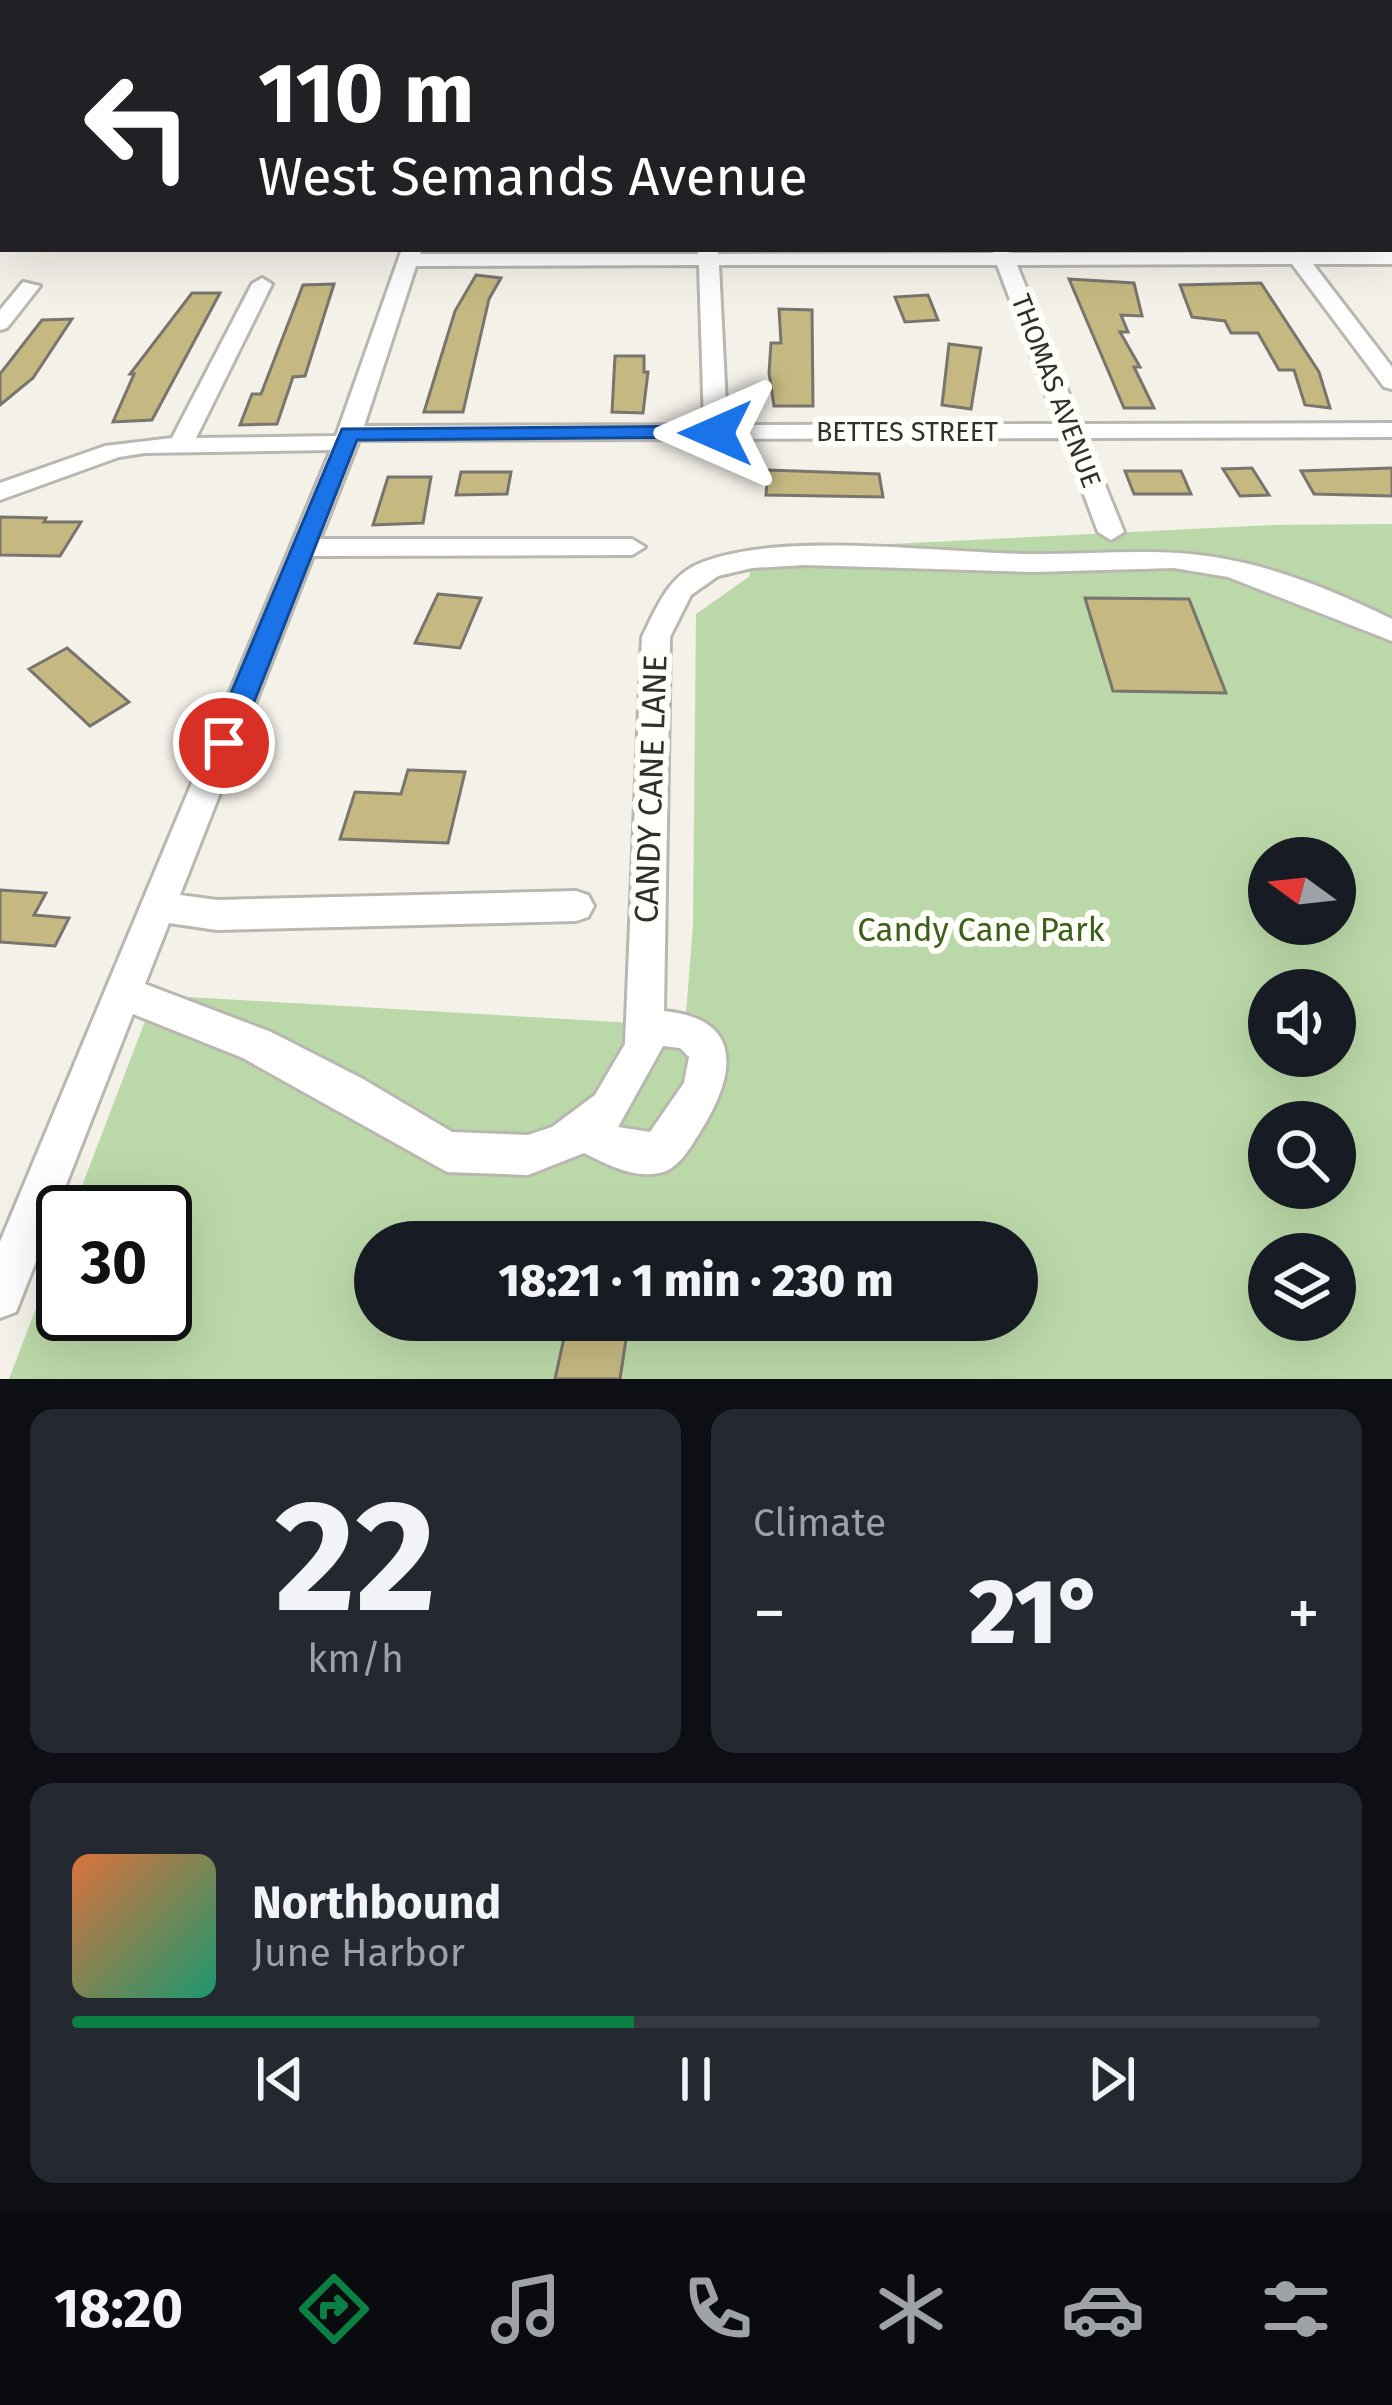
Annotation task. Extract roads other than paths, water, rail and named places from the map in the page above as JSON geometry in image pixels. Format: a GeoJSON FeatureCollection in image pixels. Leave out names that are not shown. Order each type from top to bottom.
{"type":"FeatureCollection","features":[{"type":"Feature","properties":{"kind":"street"},"geometry":{"type":"LineString","coordinates":[[708,254],[716,433]]}},
{"type":"Feature","properties":{"kind":"street","name":"THOMAS AVENUE"},"geometry":{"type":"LineString","coordinates":[[1003,254],[1111,532]]}},
{"type":"Feature","properties":{"kind":"street"},"geometry":{"type":"LineString","coordinates":[[1295,254],[1392,382]]}},
{"type":"Feature","properties":{"kind":"street"},"geometry":{"type":"LineString","coordinates":[[0,1296],[347,438],[410,255],[1295,254],[1392,258]]}},
{"type":"Feature","properties":{"kind":"street"},"geometry":{"type":"LineString","coordinates":[[181,444],[262,284]]}},
{"type":"Feature","properties":{"kind":"street"},"geometry":{"type":"LineString","coordinates":[[0,323],[30,286]]}},
{"type":"Feature","properties":{"kind":"street","name":"BETTES STREET"},"geometry":{"type":"LineString","coordinates":[[0,491],[114,452],[181,444],[716,433],[1392,430]]}},
{"type":"Feature","properties":{"kind":"street"},"geometry":{"type":"LineString","coordinates":[[303,548],[632,548]]}},
{"type":"Feature","properties":{"kind":"street","name":"CANDY CANE LANE"},"geometry":{"type":"LineString","coordinates":[[123,993],[257,1046],[349,1092],[447,1152],[529,1155],[564,1143],[608,1109],[644,1047],[656,637],[680,590],[709,569],[805,556],[1055,563],[1174,559],[1249,575],[1350,610],[1392,631]]}},
{"type":"Feature","properties":{"kind":"street"},"geometry":{"type":"LineString","coordinates":[[158,907],[218,915],[576,906]]}},
{"type":"Feature","properties":{"kind":"street"},"geometry":{"type":"LineString","coordinates":[[580,1131],[627,1152],[659,1153],[683,1126],[710,1071],[706,1047],[693,1034],[643,1027]]}},
{"type":"Feature","properties":{"kind":"park label","name":"Candy Cane Park"},"geometry":{"type":"Point","coordinates":[981,930]}}]}
